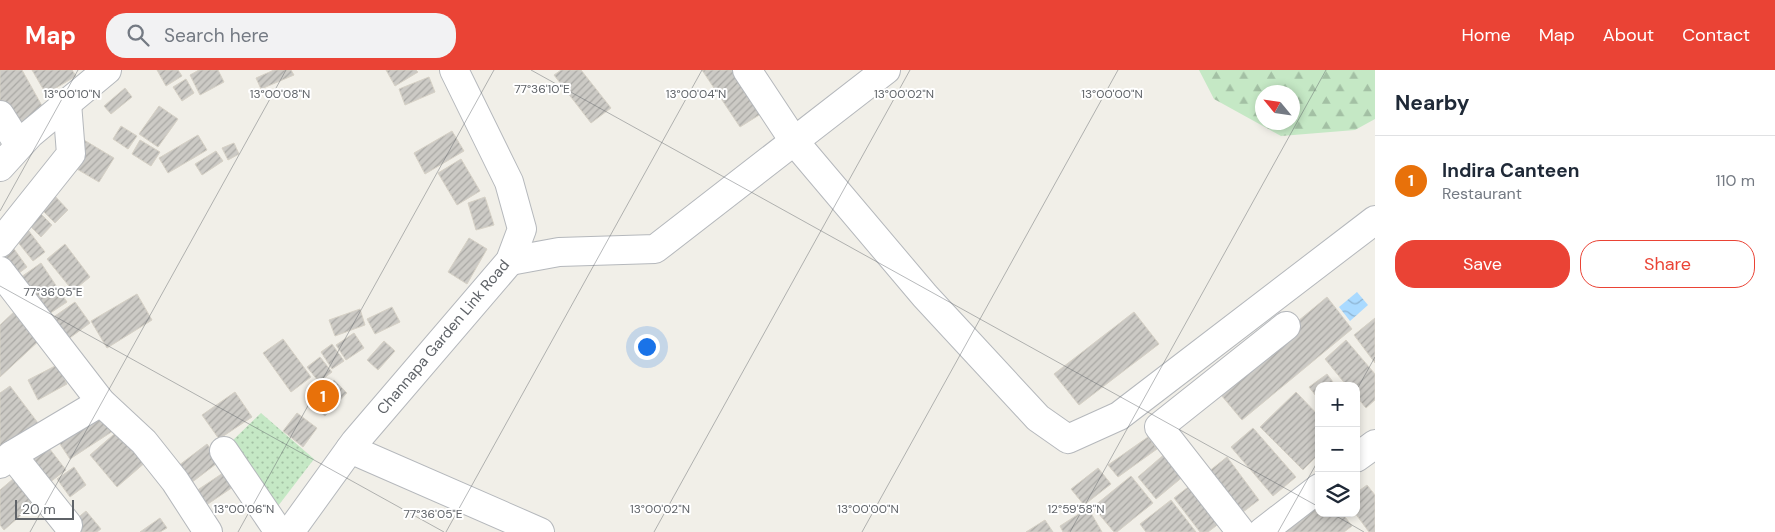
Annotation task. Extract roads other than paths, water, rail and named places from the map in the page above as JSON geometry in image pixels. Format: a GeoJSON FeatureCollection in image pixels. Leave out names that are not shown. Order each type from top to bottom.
{"type":"FeatureCollection","features":[{"type":"Feature","properties":{"kind":"street"},"geometry":{"type":"LineString","coordinates":[[0,166],[30,134],[107,70]]}},
{"type":"Feature","properties":{"kind":"street","name":"Channapa Garden Link Road"},"geometry":{"type":"LineString","coordinates":[[290,532],[350,449],[510,260],[522,229],[509,182],[454,70]]}},
{"type":"Feature","properties":{"kind":"street"},"geometry":{"type":"LineString","coordinates":[[747,70],[794,142],[932,303],[1038,418],[1068,439],[1119,416],[1375,220]]}},
{"type":"Feature","properties":{"kind":"street"},"geometry":{"type":"LineString","coordinates":[[510,260],[559,252],[655,249],[886,70]]}},
{"type":"Feature","properties":{"kind":"street"},"geometry":{"type":"LineString","coordinates":[[0,243],[71,154],[67,103]]}},
{"type":"Feature","properties":{"kind":"street"},"geometry":{"type":"LineString","coordinates":[[0,115],[19,145]]}},
{"type":"Feature","properties":{"kind":"street"},"geometry":{"type":"LineString","coordinates":[[0,270],[101,402],[144,442],[175,481],[208,532]]}},
{"type":"Feature","properties":{"kind":"street"},"geometry":{"type":"LineString","coordinates":[[1241,532],[1159,427],[1286,326]]}},
{"type":"Feature","properties":{"kind":"street"},"geometry":{"type":"LineString","coordinates":[[68,525],[6,460],[101,402]]}},
{"type":"Feature","properties":{"kind":"street"},"geometry":{"type":"LineString","coordinates":[[1360,455],[1375,444]]}},
{"type":"Feature","properties":{"kind":"street"},"geometry":{"type":"LineString","coordinates":[[350,449],[540,532]]}},
{"type":"Feature","properties":{"kind":"street"},"geometry":{"type":"LineString","coordinates":[[224,451],[279,532]]}},
{"type":"Feature","properties":{"kind":"street"},"geometry":{"type":"LineString","coordinates":[[1262,532],[1315,491]]}},
{"type":"Feature","properties":{"kind":"water"},"geometry":{"type":"Polygon","coordinates":[[[1357,292],[1368,305],[1350,321],[1339,307],[1357,292]]]}},
{"type":"Feature","properties":{"kind":"place","name":"Indira Canteen"},"geometry":{"type":"Point","coordinates":[323,396]}}]}
